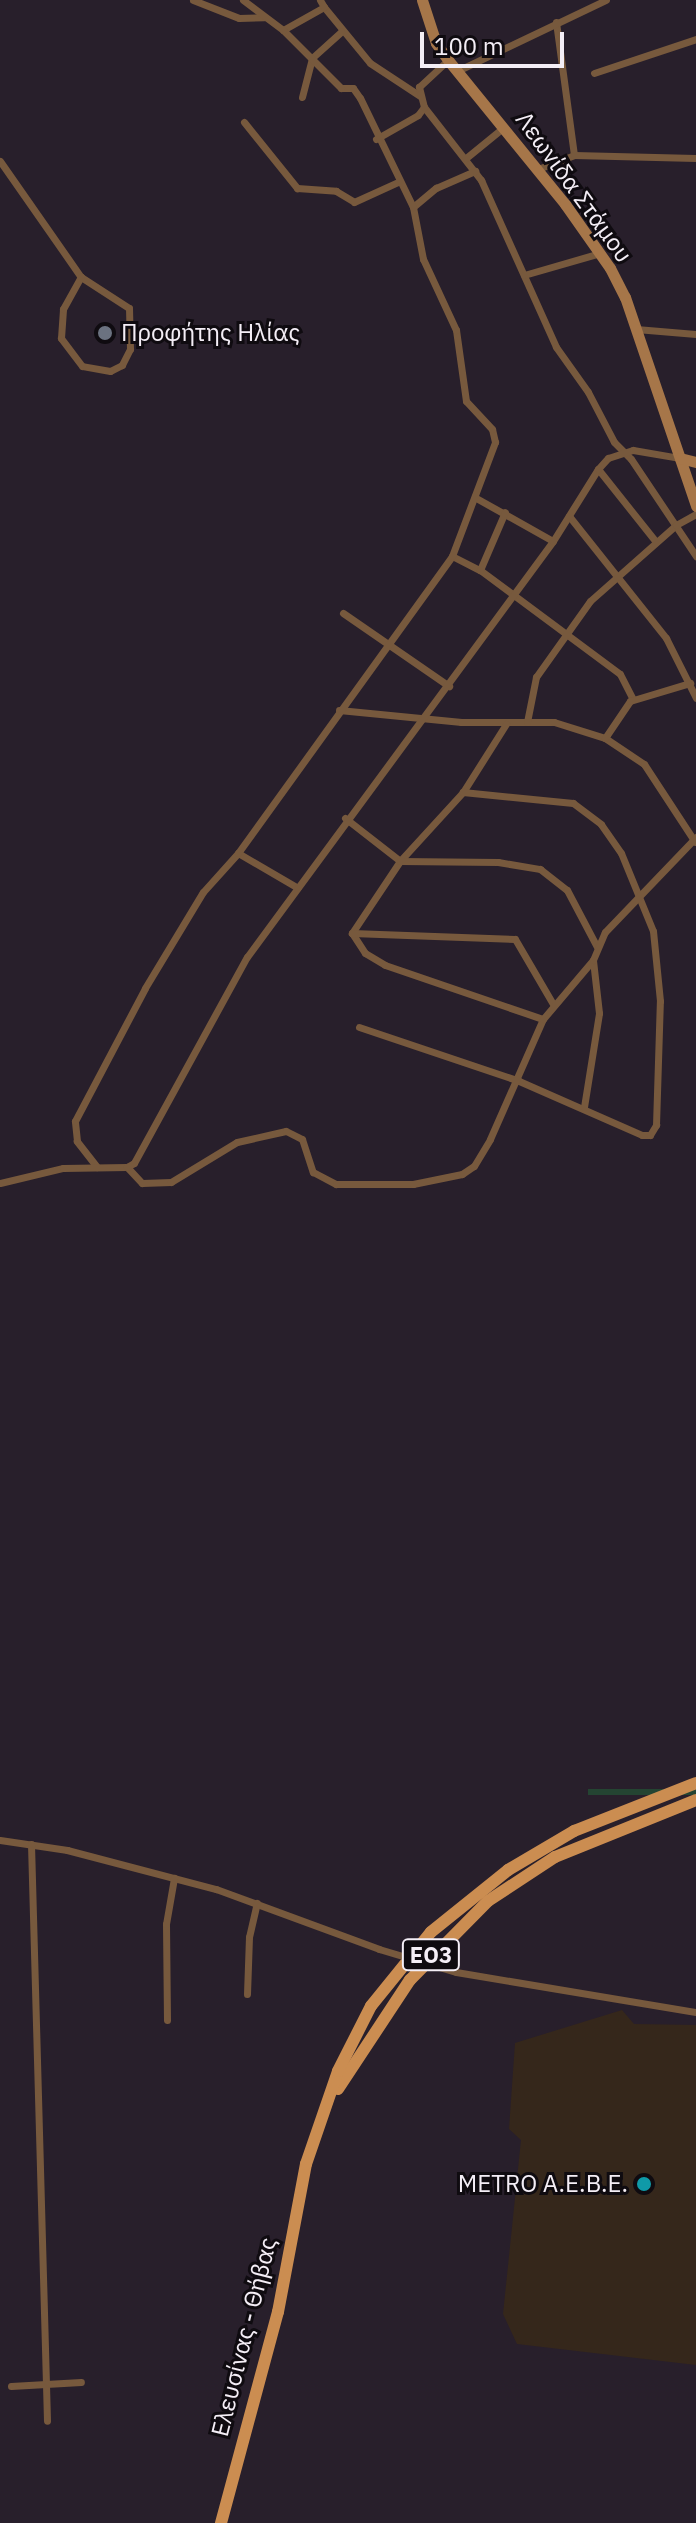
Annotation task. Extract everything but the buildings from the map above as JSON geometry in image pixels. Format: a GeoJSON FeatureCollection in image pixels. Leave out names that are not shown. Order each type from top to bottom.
{"type":"FeatureCollection","features":[{"type":"Feature","properties":{"kind":"main road","name":"Λεωνίδα Στάμου"},"geometry":{"type":"LineString","coordinates":[[422,0],[436,43],[538,169],[600,253],[636,329],[696,506]]}},
{"type":"Feature","properties":{"kind":"main road"},"geometry":{"type":"LineString","coordinates":[[680,458],[696,462]]}},
{"type":"Feature","properties":{"kind":"main road","name":"Ελευσίνας - Θήβας"},"geometry":{"type":"LineString","coordinates":[[221,2523],[278,2312],[301,2184],[338,2071],[371,2006],[448,1917],[493,1880],[558,1840],[696,1783]]}},
{"type":"Feature","properties":{"kind":"main road","name":"Ελευσίνας - Θήβας"},"geometry":{"type":"LineString","coordinates":[[322,2116],[410,1980],[481,1907],[555,1857],[696,1800]]}},
{"type":"Feature","properties":{"kind":"street"},"geometry":{"type":"LineString","coordinates":[[193,0],[239,18],[264,17]]}},
{"type":"Feature","properties":{"kind":"street"},"geometry":{"type":"LineString","coordinates":[[97,1167],[74,1131],[79,1109],[203,892],[238,853],[452,556],[476,498],[495,436],[466,401],[456,330],[423,259],[413,207],[376,139],[353,88],[341,88],[283,30],[243,0]]}},
{"type":"Feature","properties":{"kind":"street"},"geometry":{"type":"LineString","coordinates":[[457,71],[606,0]]}},
{"type":"Feature","properties":{"kind":"street"},"geometry":{"type":"LineString","coordinates":[[283,30],[322,4],[341,32],[370,63],[420,96]]}},
{"type":"Feature","properties":{"kind":"street"},"geometry":{"type":"LineString","coordinates":[[556,22],[574,155]]}},
{"type":"Feature","properties":{"kind":"street"},"geometry":{"type":"LineString","coordinates":[[302,97],[312,58],[341,32]]}},
{"type":"Feature","properties":{"kind":"street"},"geometry":{"type":"LineString","coordinates":[[594,73],[696,39]]}},
{"type":"Feature","properties":{"kind":"street"},"geometry":{"type":"LineString","coordinates":[[448,60],[419,87],[424,107],[475,171],[556,347],[624,453],[696,556]]}},
{"type":"Feature","properties":{"kind":"street"},"geometry":{"type":"LineString","coordinates":[[376,139],[424,107]]}},
{"type":"Feature","properties":{"kind":"street"},"geometry":{"type":"LineString","coordinates":[[244,122],[297,188],[343,193],[354,202],[398,182]]}},
{"type":"Feature","properties":{"kind":"street"},"geometry":{"type":"LineString","coordinates":[[466,158],[504,127]]}},
{"type":"Feature","properties":{"kind":"street"},"geometry":{"type":"LineString","coordinates":[[538,169],[574,155],[696,158]]}},
{"type":"Feature","properties":{"kind":"street"},"geometry":{"type":"LineString","coordinates":[[0,161],[81,277],[122,300],[132,315],[130,349],[122,365],[110,371],[82,366],[63,347],[60,319],[81,277]]}},
{"type":"Feature","properties":{"kind":"street"},"geometry":{"type":"LineString","coordinates":[[413,207],[436,188],[475,171]]}},
{"type":"Feature","properties":{"kind":"street"},"geometry":{"type":"LineString","coordinates":[[524,275],[600,253]]}},
{"type":"Feature","properties":{"kind":"street"},"geometry":{"type":"LineString","coordinates":[[636,329],[696,334]]}},
{"type":"Feature","properties":{"kind":"street"},"geometry":{"type":"LineString","coordinates":[[0,1183],[52,1170],[127,1167],[142,1153],[247,957],[345,818],[449,686],[553,541],[598,469],[624,453],[680,458]]}},
{"type":"Feature","properties":{"kind":"street"},"geometry":{"type":"LineString","coordinates":[[598,469],[656,542]]}},
{"type":"Feature","properties":{"kind":"street"},"geometry":{"type":"LineString","coordinates":[[476,498],[553,541]]}},
{"type":"Feature","properties":{"kind":"street"},"geometry":{"type":"LineString","coordinates":[[480,570],[505,512]]}},
{"type":"Feature","properties":{"kind":"street"},"geometry":{"type":"LineString","coordinates":[[527,722],[536,677],[590,601],[676,525],[696,514]]}},
{"type":"Feature","properties":{"kind":"street"},"geometry":{"type":"LineString","coordinates":[[569,516],[666,638],[696,698]]}},
{"type":"Feature","properties":{"kind":"street"},"geometry":{"type":"LineString","coordinates":[[452,556],[480,570],[620,674],[633,699]]}},
{"type":"Feature","properties":{"kind":"street"},"geometry":{"type":"LineString","coordinates":[[343,613],[449,686]]}},
{"type":"Feature","properties":{"kind":"street"},"geometry":{"type":"LineString","coordinates":[[605,738],[633,699],[690,683]]}},
{"type":"Feature","properties":{"kind":"street"},"geometry":{"type":"LineString","coordinates":[[339,710],[506,724],[554,722],[605,738],[644,764],[695,840],[597,947],[593,960],[599,1013],[584,1107]]}},
{"type":"Feature","properties":{"kind":"street"},"geometry":{"type":"LineString","coordinates":[[352,933],[400,861],[463,792],[506,724]]}},
{"type":"Feature","properties":{"kind":"street"},"geometry":{"type":"LineString","coordinates":[[359,1027],[519,1081],[642,1135],[650,1135],[656,1125],[660,1001],[653,931],[642,895],[621,853],[584,809],[560,800],[463,792]]}},
{"type":"Feature","properties":{"kind":"street"},"geometry":{"type":"LineString","coordinates":[[345,818],[400,861],[498,862],[540,869],[567,890],[597,947]]}},
{"type":"Feature","properties":{"kind":"street"},"geometry":{"type":"LineString","coordinates":[[238,853],[298,888]]}},
{"type":"Feature","properties":{"kind":"street"},"geometry":{"type":"LineString","coordinates":[[352,933],[515,939],[553,1004]]}},
{"type":"Feature","properties":{"kind":"street"},"geometry":{"type":"LineString","coordinates":[[352,933],[365,953],[385,965],[543,1019]]}},
{"type":"Feature","properties":{"kind":"street"},"geometry":{"type":"LineString","coordinates":[[127,1167],[142,1183],[171,1182],[237,1142],[286,1131],[302,1139],[313,1172],[336,1184],[445,1179],[474,1166],[519,1081],[543,1019],[593,960]]}},
{"type":"Feature","properties":{"kind":"street"},"geometry":{"type":"LineString","coordinates":[[0,1840],[31,1844],[174,1878],[257,1903],[379,1949],[456,1972],[696,2012]]}},
{"type":"Feature","properties":{"kind":"street"},"geometry":{"type":"LineString","coordinates":[[31,1844],[47,2421]]}},
{"type":"Feature","properties":{"kind":"street"},"geometry":{"type":"LineString","coordinates":[[167,2020],[166,1924],[174,1878]]}},
{"type":"Feature","properties":{"kind":"street"},"geometry":{"type":"LineString","coordinates":[[247,1994],[249,1937],[257,1903]]}},
{"type":"Feature","properties":{"kind":"street"},"geometry":{"type":"LineString","coordinates":[[11,2386],[81,2382]]}},
{"type":"Feature","properties":{"kind":"shaded area"},"geometry":{"type":"Polygon","coordinates":[[[622,2010],[634,2024],[696,2025],[696,2365],[517,2344],[503,2314],[521,2140],[509,2129],[515,2043],[622,2010]]]}},
{"type":"Feature","properties":{"kind":"green space"},"geometry":{"type":"Polygon","coordinates":[[[588,1789],[696,1789],[696,1795],[588,1795],[588,1789]]]}},
{"type":"Feature","properties":{"kind":"place","name":"Προφήτης Ηλίας"},"geometry":{"type":"Point","coordinates":[105,333]}},
{"type":"Feature","properties":{"kind":"place","name":"METRO Α.Ε.Β.Ε."},"geometry":{"type":"Point","coordinates":[644,2184]}}]}
